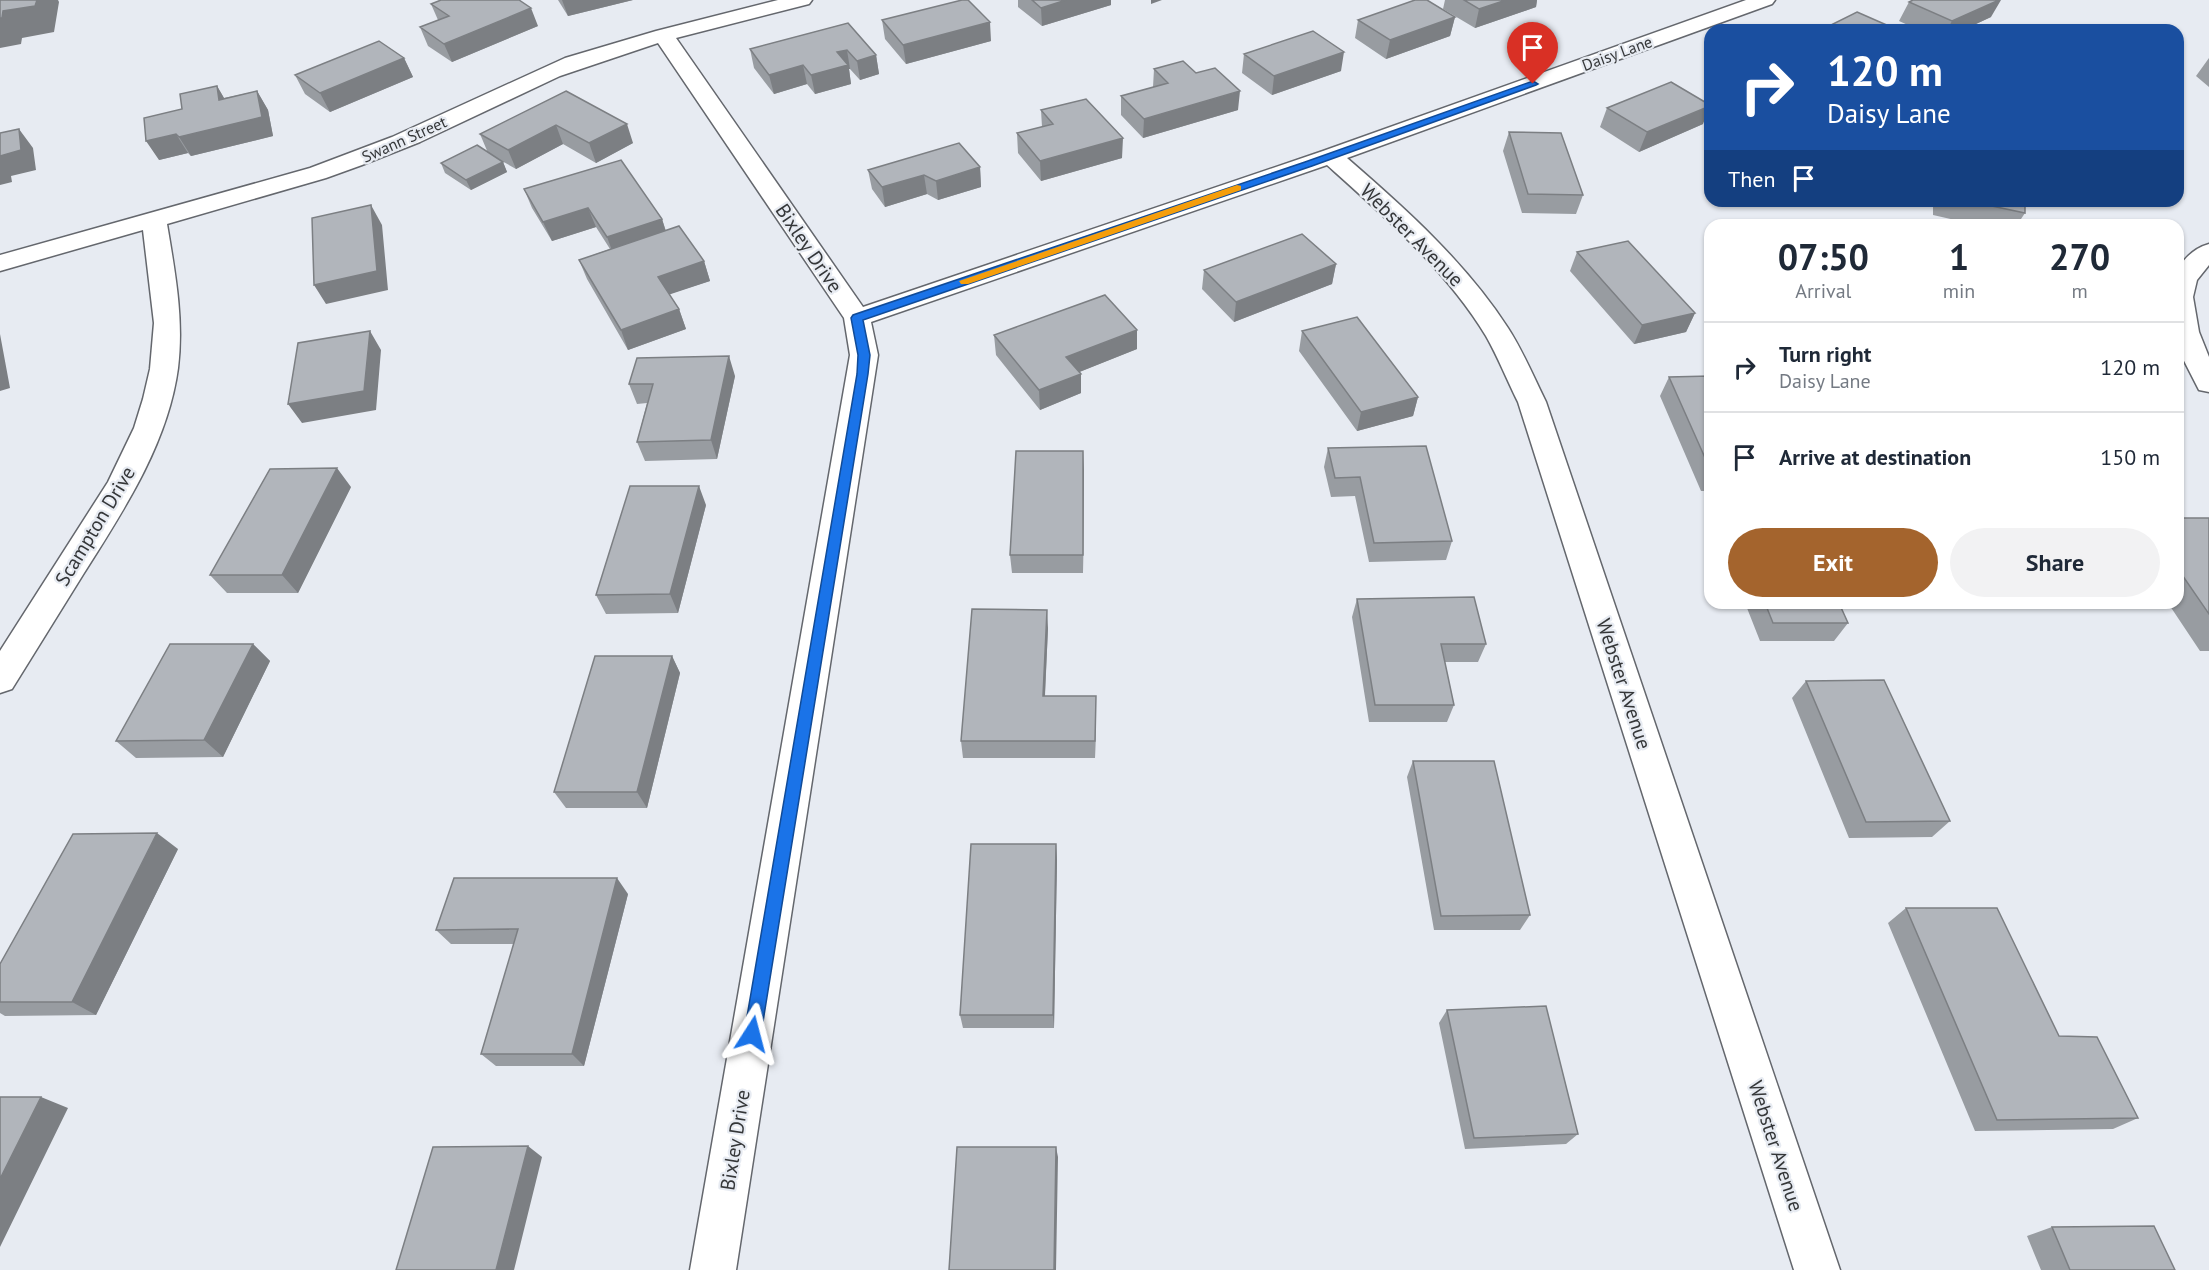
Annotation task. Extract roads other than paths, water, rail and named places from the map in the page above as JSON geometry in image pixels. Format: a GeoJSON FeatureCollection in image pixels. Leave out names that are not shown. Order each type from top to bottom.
{"type":"FeatureCollection","features":[{"type":"Feature","properties":{"kind":"street","name":"Swann Street"},"geometry":{"type":"LineString","coordinates":[[0,263],[318,173],[368,156],[492,97],[573,63],[663,35],[802,0]]}},
{"type":"Feature","properties":{"kind":"street","name":"Daisy Lane"},"geometry":{"type":"LineString","coordinates":[[857,318],[1331,156],[1765,0]]}},
{"type":"Feature","properties":{"kind":"street","name":"Bixley Drive"},"geometry":{"type":"LineString","coordinates":[[663,35],[857,318],[864,355],[713,1270]]}},
{"type":"Feature","properties":{"kind":"street","name":"Webster Avenue"},"geometry":{"type":"LineString","coordinates":[[1331,156],[1377,197],[1461,284],[1498,334],[1532,402],[1817,1270]]}},
{"type":"Feature","properties":{"kind":"street","name":"Scampton Drive"},"geometry":{"type":"LineString","coordinates":[[0,678],[118,495],[149,431],[161,391],[167,338],[165,291],[154,220]]}},
{"type":"Feature","properties":{"kind":"street"},"geometry":{"type":"LineString","coordinates":[[2184,282],[2194,264],[2209,252]]}},
{"type":"Feature","properties":{"kind":"street"},"geometry":{"type":"LineString","coordinates":[[2184,330],[2193,354],[2209,383]]}}]}
